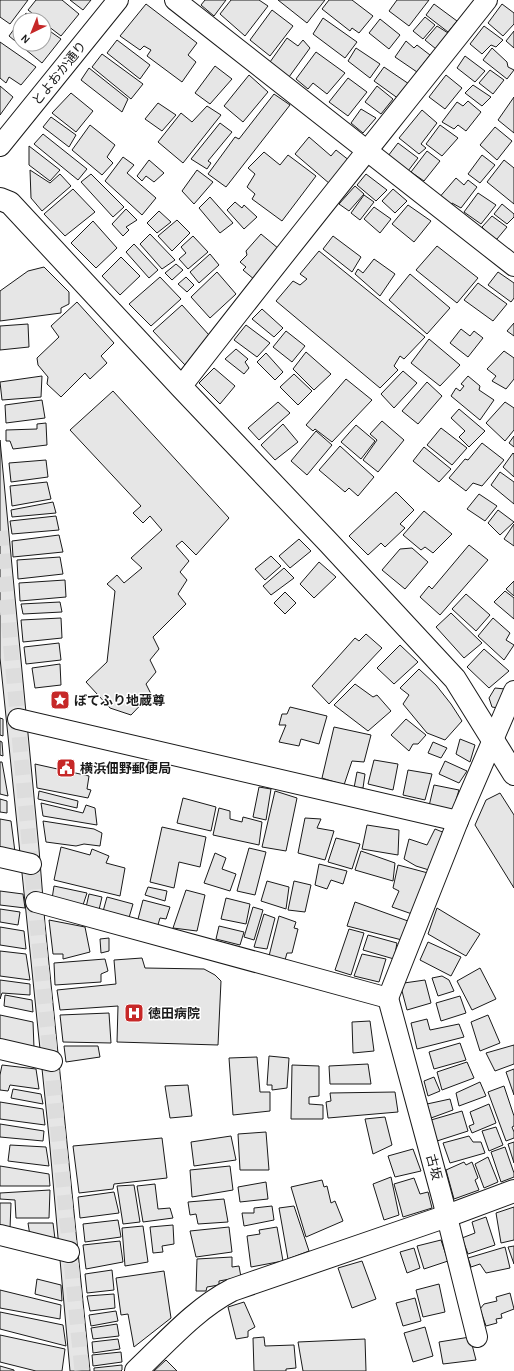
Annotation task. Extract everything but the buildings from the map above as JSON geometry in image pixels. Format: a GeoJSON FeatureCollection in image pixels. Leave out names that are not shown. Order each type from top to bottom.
{"type":"FeatureCollection","features":[{"type":"Feature","properties":{"kind":"street","name":"とよおか通り"},"geometry":{"type":"LineString","coordinates":[[0,146],[118,0]]}},
{"type":"Feature","properties":{"kind":"street"},"geometry":{"type":"LineString","coordinates":[[176,0],[514,266]]}},
{"type":"Feature","properties":{"kind":"street"},"geometry":{"type":"LineString","coordinates":[[181,387],[256,289],[368,151],[487,0]]}},
{"type":"Feature","properties":{"kind":"street"},"geometry":{"type":"LineString","coordinates":[[0,199],[10,203],[455,679],[514,774]]}},
{"type":"Feature","properties":{"kind":"street"},"geometry":{"type":"LineString","coordinates":[[36,902],[388,998],[458,822],[514,691]]}},
{"type":"Feature","properties":{"kind":"street"},"geometry":{"type":"LineString","coordinates":[[18,719],[458,822]]}},
{"type":"Feature","properties":{"kind":"street"},"geometry":{"type":"LineString","coordinates":[[0,857],[31,864]]}},
{"type":"Feature","properties":{"kind":"street","name":"古坂"},"geometry":{"type":"LineString","coordinates":[[388,998],[447,1216],[477,1336]]}},
{"type":"Feature","properties":{"kind":"street"},"geometry":{"type":"LineString","coordinates":[[0,1050],[52,1061]]}},
{"type":"Feature","properties":{"kind":"street"},"geometry":{"type":"LineString","coordinates":[[136,1371],[204,1307],[232,1290],[447,1216],[514,1191]]}},
{"type":"Feature","properties":{"kind":"street"},"geometry":{"type":"LineString","coordinates":[[0,1235],[70,1252]]}},
{"type":"Feature","properties":{"kind":"tunnel"},"geometry":{"type":"LineString","coordinates":[[0,531],[31,864],[82,1371]]}},
{"type":"Feature","properties":{"kind":"place","name":"ぼてふり地蔵尊"},"geometry":{"type":"Point","coordinates":[60,700]}},
{"type":"Feature","properties":{"kind":"place","name":"横浜佃野郵便局"},"geometry":{"type":"Point","coordinates":[66,768]}},
{"type":"Feature","properties":{"kind":"place","name":"徳田病院"},"geometry":{"type":"Point","coordinates":[134,1013]}}]}
